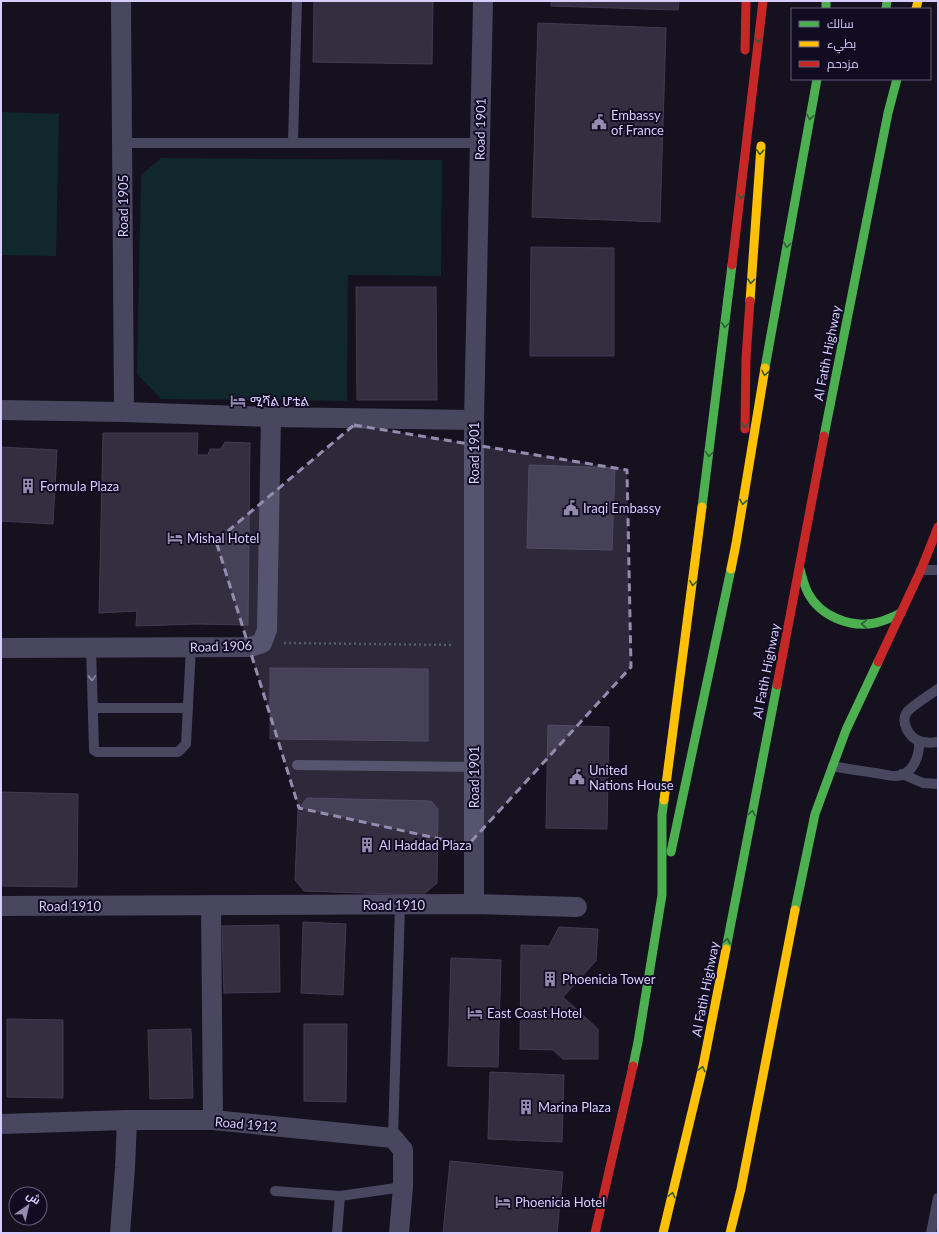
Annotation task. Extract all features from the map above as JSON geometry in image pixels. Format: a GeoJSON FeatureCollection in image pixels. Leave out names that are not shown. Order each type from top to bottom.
{"type":"FeatureCollection","features":[{"type":"Feature","properties":{"kind":"main road"},"geometry":{"type":"LineString","coordinates":[[745,157],[746,1]]}},
{"type":"Feature","properties":{"kind":"main road"},"geometry":{"type":"LineString","coordinates":[[662,895],[662,815],[677,708],[763,1]]}},
{"type":"Feature","properties":{"kind":"main road"},"geometry":{"type":"LineString","coordinates":[[770,21],[771,1]]}},
{"type":"Feature","properties":{"kind":"main road"},"geometry":{"type":"LineString","coordinates":[[594,1233],[638,1042],[662,895],[736,544],[773,318],[817,80]]}},
{"type":"Feature","properties":{"kind":"main road","name":"Al Fatih Highway"},"geometry":{"type":"LineString","coordinates":[[663,1233],[703,1066],[800,569],[814,487],[888,113],[897,80]]}},
{"type":"Feature","properties":{"kind":"main road","name":"Al Fatih Highway"},"geometry":{"type":"LineString","coordinates":[[884,93],[888,113]]}},
{"type":"Feature","properties":{"kind":"main road"},"geometry":{"type":"LineString","coordinates":[[747,479],[745,419],[746,358],[761,138]]}},
{"type":"Feature","properties":{"kind":"main road"},"geometry":{"type":"LineString","coordinates":[[730,1233],[741,1189],[803,866],[815,814],[855,710],[921,570],[938,528]]}},
{"type":"Feature","properties":{"kind":"main road"},"geometry":{"type":"LineString","coordinates":[[800,569],[804,584],[812,599],[823,610],[837,619],[852,624],[869,624],[884,621],[901,613]]}},
{"type":"Feature","properties":{"kind":"street","name":"Road 1905"},"geometry":{"type":"LineString","coordinates":[[121,1],[124,412]]}},
{"type":"Feature","properties":{"kind":"street","name":"Road 1901"},"geometry":{"type":"LineString","coordinates":[[474,904],[474,420],[483,1]]}},
{"type":"Feature","properties":{"kind":"street"},"geometry":{"type":"LineString","coordinates":[[1,410],[124,412],[270,417],[474,420]]}},
{"type":"Feature","properties":{"kind":"street","name":"Road 1906"},"geometry":{"type":"LineString","coordinates":[[1,648],[250,647],[262,643],[267,630],[270,417]]}},
{"type":"Feature","properties":{"kind":"street","name":"Road 1910"},"geometry":{"type":"LineString","coordinates":[[1,906],[474,904],[577,907]]}},
{"type":"Feature","properties":{"kind":"street"},"geometry":{"type":"LineString","coordinates":[[211,905],[213,1120]]}},
{"type":"Feature","properties":{"kind":"street"},"geometry":{"type":"LineString","coordinates":[[120,1233],[125,1175],[127,1120]]}},
{"type":"Feature","properties":{"kind":"street","name":"Road 1912"},"geometry":{"type":"LineString","coordinates":[[1,1124],[127,1120],[213,1120],[393,1138]]}},
{"type":"Feature","properties":{"kind":"street"},"geometry":{"type":"LineString","coordinates":[[393,1138],[403,1150],[403,1187],[399,1233]]}},
{"type":"Feature","properties":{"kind":"lane"},"geometry":{"type":"LineString","coordinates":[[294,142],[297,1]]}},
{"type":"Feature","properties":{"kind":"lane"},"geometry":{"type":"LineString","coordinates":[[123,143],[479,143]]}},
{"type":"Feature","properties":{"kind":"lane"},"geometry":{"type":"LineString","coordinates":[[921,570],[938,570]]}},
{"type":"Feature","properties":{"kind":"lane"},"geometry":{"type":"LineString","coordinates":[[91,648],[94,750],[97,752],[178,752],[186,744],[192,647]]}},
{"type":"Feature","properties":{"kind":"lane"},"geometry":{"type":"LineString","coordinates":[[938,689],[907,712],[906,725],[912,737],[919,741],[927,743],[938,742]]}},
{"type":"Feature","properties":{"kind":"lane"},"geometry":{"type":"LineString","coordinates":[[93,708],[188,708]]}},
{"type":"Feature","properties":{"kind":"lane"},"geometry":{"type":"LineString","coordinates":[[833,766],[896,776],[908,771],[914,765],[920,750],[919,741]]}},
{"type":"Feature","properties":{"kind":"lane"},"geometry":{"type":"LineString","coordinates":[[297,765],[475,767]]}},
{"type":"Feature","properties":{"kind":"lane"},"geometry":{"type":"LineString","coordinates":[[902,774],[924,783],[938,784]]}},
{"type":"Feature","properties":{"kind":"lane"},"geometry":{"type":"LineString","coordinates":[[393,1138],[400,905]]}},
{"type":"Feature","properties":{"kind":"lane"},"geometry":{"type":"LineString","coordinates":[[275,1190],[340,1196],[403,1187]]}},
{"type":"Feature","properties":{"kind":"lane"},"geometry":{"type":"LineString","coordinates":[[337,1233],[340,1196]]}},
{"type":"Feature","properties":{"kind":"lane"},"geometry":{"type":"LineString","coordinates":[[931,1233],[938,1198]]}},
{"type":"Feature","properties":{"kind":"path"},"geometry":{"type":"LineString","coordinates":[[262,643],[474,645]]}},
{"type":"Feature","properties":{"kind":"highlighted area"},"geometry":{"type":"Polygon","coordinates":[[[354,425],[627,470],[631,667],[468,845],[299,808],[216,541],[354,425]]]}},
{"type":"Feature","properties":{"kind":"green space"},"geometry":{"type":"Polygon","coordinates":[[[1,112],[59,114],[56,256],[1,255],[1,112]]]}},
{"type":"Feature","properties":{"kind":"green space"},"geometry":{"type":"Polygon","coordinates":[[[161,158],[442,160],[441,276],[348,275],[347,401],[161,399],[137,374],[141,175],[161,158]]]}},
{"type":"Feature","properties":{"kind":"building"},"geometry":{"type":"Polygon","coordinates":[[[314,1],[433,1],[432,64],[313,62],[314,1]]]}},
{"type":"Feature","properties":{"kind":"building"},"geometry":{"type":"Polygon","coordinates":[[[551,1],[679,1],[678,10],[551,6],[551,1]]]}},
{"type":"Feature","properties":{"kind":"building","name":"Embassy of France"},"geometry":{"type":"Polygon","coordinates":[[[538,23],[666,28],[660,222],[532,217],[538,23]]]}},
{"type":"Feature","properties":{"kind":"building"},"geometry":{"type":"Polygon","coordinates":[[[531,247],[614,248],[614,356],[530,356],[531,247]]]}},
{"type":"Feature","properties":{"kind":"building"},"geometry":{"type":"Polygon","coordinates":[[[356,287],[436,287],[437,400],[357,400],[356,287]]]}},
{"type":"Feature","properties":{"kind":"building","name":"Mishal Hotel"},"geometry":{"type":"Polygon","coordinates":[[[103,433],[198,433],[197,455],[208,455],[210,449],[221,449],[225,442],[250,443],[248,625],[197,624],[136,626],[137,611],[99,613],[103,433]]]}},
{"type":"Feature","properties":{"kind":"building","name":"Formula Plaza"},"geometry":{"type":"Polygon","coordinates":[[[1,447],[57,450],[53,524],[1,521],[1,447]]]}},
{"type":"Feature","properties":{"kind":"building","name":"Iraqi Embassy"},"geometry":{"type":"Polygon","coordinates":[[[529,465],[615,468],[612,550],[527,548],[529,465]]]}},
{"type":"Feature","properties":{"kind":"building"},"geometry":{"type":"Polygon","coordinates":[[[270,668],[428,669],[428,741],[270,739],[270,668]]]}},
{"type":"Feature","properties":{"kind":"building","name":"United Nations House"},"geometry":{"type":"Polygon","coordinates":[[[548,725],[609,727],[607,829],[546,828],[548,725]]]}},
{"type":"Feature","properties":{"kind":"building"},"geometry":{"type":"Polygon","coordinates":[[[1,792],[78,794],[77,887],[1,886],[1,792]]]}},
{"type":"Feature","properties":{"kind":"building","name":"Al Haddad Plaza"},"geometry":{"type":"Polygon","coordinates":[[[307,798],[431,801],[438,809],[437,883],[423,895],[304,891],[295,880],[298,810],[307,798]]]}},
{"type":"Feature","properties":{"kind":"building"},"geometry":{"type":"Polygon","coordinates":[[[303,922],[346,924],[343,995],[301,993],[303,922]]]}},
{"type":"Feature","properties":{"kind":"building"},"geometry":{"type":"Polygon","coordinates":[[[279,925],[280,992],[224,993],[222,926],[279,925]]]}},
{"type":"Feature","properties":{"kind":"building","name":"Phoenicia Tower"},"geometry":{"type":"Polygon","coordinates":[[[559,927],[598,929],[596,961],[563,997],[598,1029],[598,1059],[563,1059],[553,1050],[520,1049],[521,945],[549,946],[559,927]]]}},
{"type":"Feature","properties":{"kind":"building","name":"East Coast Hotel"},"geometry":{"type":"Polygon","coordinates":[[[451,958],[501,960],[498,1067],[448,1066],[451,958]]]}},
{"type":"Feature","properties":{"kind":"building"},"geometry":{"type":"Polygon","coordinates":[[[7,1019],[63,1020],[63,1098],[7,1097],[7,1019]]]}},
{"type":"Feature","properties":{"kind":"building"},"geometry":{"type":"Polygon","coordinates":[[[304,1024],[347,1024],[346,1102],[304,1101],[304,1024]]]}},
{"type":"Feature","properties":{"kind":"building"},"geometry":{"type":"Polygon","coordinates":[[[191,1029],[193,1098],[150,1099],[148,1030],[191,1029]]]}},
{"type":"Feature","properties":{"kind":"building","name":"Marina Plaza"},"geometry":{"type":"Polygon","coordinates":[[[490,1072],[564,1075],[562,1142],[488,1139],[490,1072]]]}},
{"type":"Feature","properties":{"kind":"building","name":"Phoenicia Hotel"},"geometry":{"type":"Polygon","coordinates":[[[450,1161],[563,1172],[557,1233],[443,1233],[450,1161]]]}},
{"type":"Feature","properties":{"kind":"traffic: fast"},"geometry":{"type":"LineString","coordinates":[[826,1],[826,8]]}},
{"type":"Feature","properties":{"kind":"traffic: fast"},"geometry":{"type":"LineString","coordinates":[[886,8],[887,1]]}},
{"type":"Feature","properties":{"kind":"traffic: fast"},"geometry":{"type":"LineString","coordinates":[[765,368],[817,80]]}},
{"type":"Feature","properties":{"kind":"traffic: fast"},"geometry":{"type":"LineString","coordinates":[[824,436],[888,113],[897,80]]}},
{"type":"Feature","properties":{"kind":"traffic: fast"},"geometry":{"type":"LineString","coordinates":[[702,507],[732,265]]}},
{"type":"Feature","properties":{"kind":"traffic: fast"},"geometry":{"type":"LineString","coordinates":[[671,852],[731,569]]}},
{"type":"Feature","properties":{"kind":"traffic: fast"},"geometry":{"type":"LineString","coordinates":[[800,569],[805,587],[813,601],[828,614],[846,622],[856,624],[875,623],[901,613]]}},
{"type":"Feature","properties":{"kind":"traffic: fast"},"geometry":{"type":"LineString","coordinates":[[795,910],[815,814],[846,730],[878,662]]}},
{"type":"Feature","properties":{"kind":"traffic: fast"},"geometry":{"type":"LineString","coordinates":[[726,949],[777,685]]}},
{"type":"Feature","properties":{"kind":"traffic: fast"},"geometry":{"type":"LineString","coordinates":[[633,1066],[662,895],[662,815],[664,800]]}},
{"type":"Feature","properties":{"kind":"traffic: slow"},"geometry":{"type":"LineString","coordinates":[[916,8],[918,1]]}},
{"type":"Feature","properties":{"kind":"traffic: slow"},"geometry":{"type":"LineString","coordinates":[[750,301],[761,146]]}},
{"type":"Feature","properties":{"kind":"traffic: slow"},"geometry":{"type":"LineString","coordinates":[[731,569],[765,368]]}},
{"type":"Feature","properties":{"kind":"traffic: slow"},"geometry":{"type":"LineString","coordinates":[[664,800],[702,507]]}},
{"type":"Feature","properties":{"kind":"traffic: slow"},"geometry":{"type":"LineString","coordinates":[[730,1233],[741,1189],[795,910]]}},
{"type":"Feature","properties":{"kind":"traffic: slow"},"geometry":{"type":"LineString","coordinates":[[663,1233],[703,1066],[726,949]]}},
{"type":"Feature","properties":{"kind":"traffic: jam"},"geometry":{"type":"LineString","coordinates":[[745,50],[746,1]]}},
{"type":"Feature","properties":{"kind":"traffic: jam"},"geometry":{"type":"LineString","coordinates":[[732,265],[763,1]]}},
{"type":"Feature","properties":{"kind":"traffic: jam"},"geometry":{"type":"LineString","coordinates":[[745,429],[746,358],[750,301]]}},
{"type":"Feature","properties":{"kind":"traffic: jam"},"geometry":{"type":"LineString","coordinates":[[777,685],[824,436]]}},
{"type":"Feature","properties":{"kind":"traffic: jam"},"geometry":{"type":"LineString","coordinates":[[878,662],[921,570],[938,527]]}},
{"type":"Feature","properties":{"kind":"traffic: jam"},"geometry":{"type":"LineString","coordinates":[[595,1233],[633,1066]]}},
{"type":"Feature","properties":{"kind":"place","name":"Embassy of France"},"geometry":{"type":"Point","coordinates":[599,122]}},
{"type":"Feature","properties":{"kind":"place","name":"ሚሻል ሆቴል"},"geometry":{"type":"Point","coordinates":[238,401]}},
{"type":"Feature","properties":{"kind":"place","name":"Formula Plaza"},"geometry":{"type":"Point","coordinates":[28,486]}},
{"type":"Feature","properties":{"kind":"place","name":"Iraqi Embassy"},"geometry":{"type":"Point","coordinates":[571,508]}},
{"type":"Feature","properties":{"kind":"place","name":"Mishal Hotel"},"geometry":{"type":"Point","coordinates":[175,538]}},
{"type":"Feature","properties":{"kind":"place","name":"United Nations House"},"geometry":{"type":"Point","coordinates":[577,777]}},
{"type":"Feature","properties":{"kind":"place","name":"Al Haddad Plaza"},"geometry":{"type":"Point","coordinates":[367,845]}},
{"type":"Feature","properties":{"kind":"place","name":"Phoenicia Tower"},"geometry":{"type":"Point","coordinates":[550,979]}},
{"type":"Feature","properties":{"kind":"place","name":"East Coast Hotel"},"geometry":{"type":"Point","coordinates":[475,1013]}},
{"type":"Feature","properties":{"kind":"place","name":"Marina Plaza"},"geometry":{"type":"Point","coordinates":[526,1107]}},
{"type":"Feature","properties":{"kind":"place","name":"Phoenicia Hotel"},"geometry":{"type":"Point","coordinates":[503,1202]}}]}
